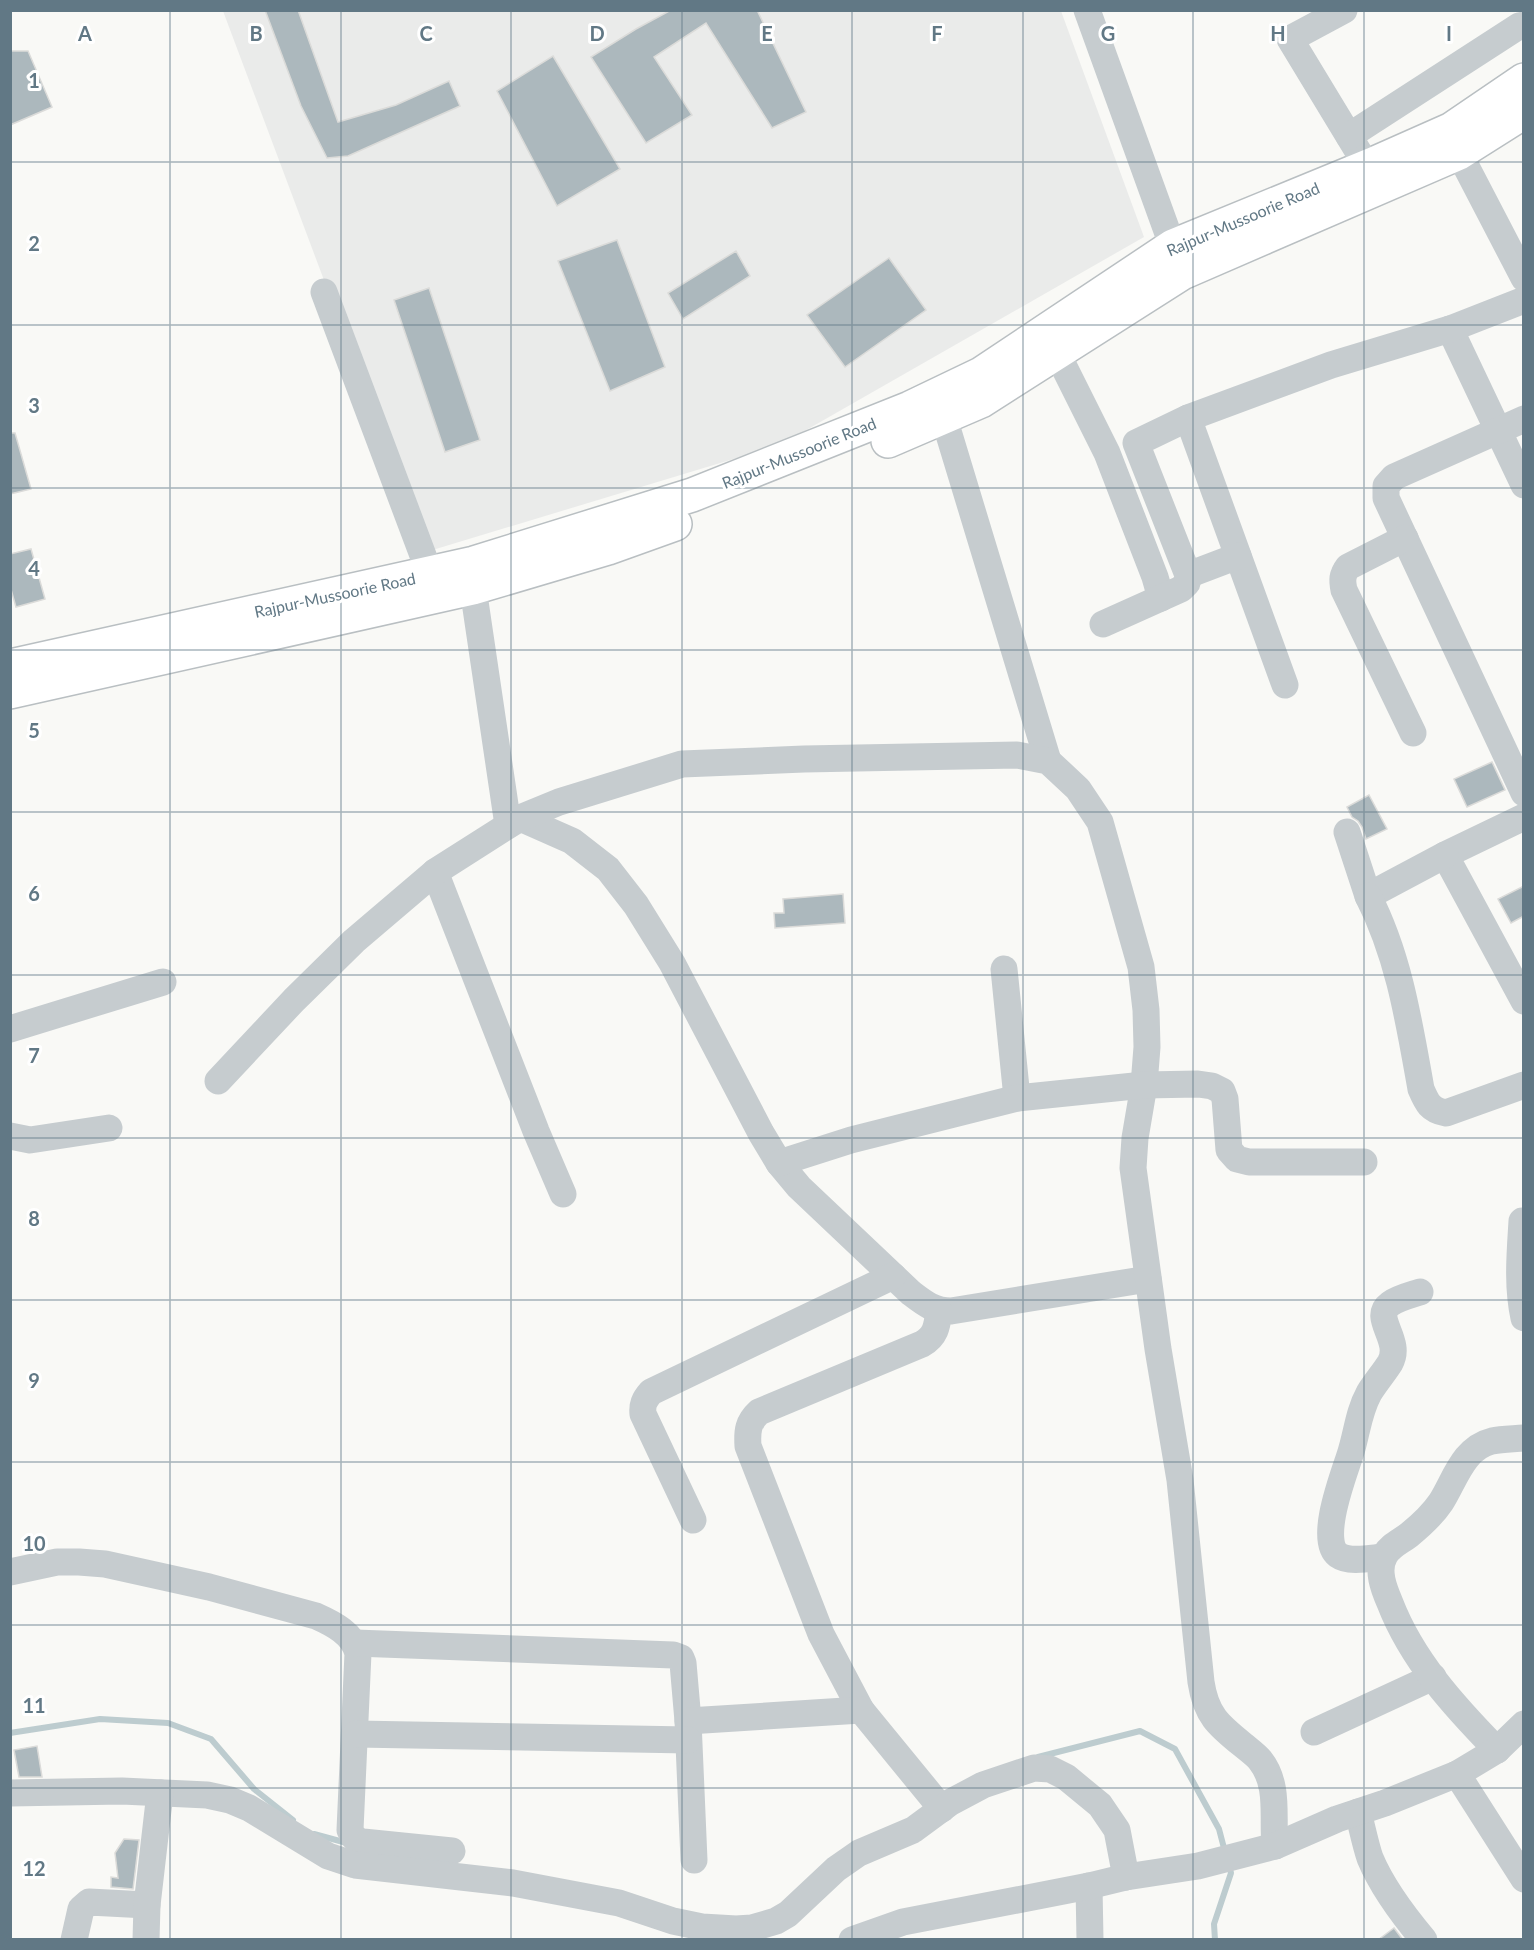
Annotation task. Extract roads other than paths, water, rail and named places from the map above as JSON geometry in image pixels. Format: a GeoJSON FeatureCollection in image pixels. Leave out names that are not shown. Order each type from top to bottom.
{"type":"FeatureCollection","features":[{"type":"Feature","properties":{"kind":"main road","name":"Rajpur-Mussoorie Road"},"geometry":{"type":"LineString","coordinates":[[10,666],[474,563],[692,495],[910,408],[981,374],[1177,260],[1367,166],[1452,129],[1524,80]]}},
{"type":"Feature","properties":{"kind":"main road","name":"Rajpur-Mussoorie Road"},"geometry":{"type":"LineString","coordinates":[[10,692],[473,588],[608,548],[688,519],[981,402],[1056,353],[1177,260],[1459,153],[1524,112]]}},
{"type":"Feature","properties":{"kind":"street"},"geometry":{"type":"LineString","coordinates":[[1087,10],[1177,260]]}},
{"type":"Feature","properties":{"kind":"street"},"geometry":{"type":"LineString","coordinates":[[1344,10],[1290,39],[1367,166]]}},
{"type":"Feature","properties":{"kind":"street"},"geometry":{"type":"LineString","coordinates":[[1349,136],[1519,26],[1524,25]]}},
{"type":"Feature","properties":{"kind":"street"},"geometry":{"type":"LineString","coordinates":[[1459,153],[1524,278]]}},
{"type":"Feature","properties":{"kind":"street"},"geometry":{"type":"LineString","coordinates":[[324,292],[430,573]]}},
{"type":"Feature","properties":{"kind":"street"},"geometry":{"type":"LineString","coordinates":[[1107,453],[1136,443],[1188,418],[1331,365],[1450,329],[1524,300]]}},
{"type":"Feature","properties":{"kind":"street"},"geometry":{"type":"LineString","coordinates":[[1450,329],[1524,485]]}},
{"type":"Feature","properties":{"kind":"street"},"geometry":{"type":"LineString","coordinates":[[1056,353],[1107,453],[1161,598]]}},
{"type":"Feature","properties":{"kind":"street"},"geometry":{"type":"LineString","coordinates":[[944,418],[1048,760],[1078,789],[1100,822],[1141,967],[1146,1019],[1144,1085],[1135,1138],[1133,1168],[1180,1480],[1204,1700],[1210,1715],[1261,1761],[1268,1775],[1274,1790],[1275,1846]]}},
{"type":"Feature","properties":{"kind":"street"},"geometry":{"type":"LineString","coordinates":[[1188,418],[1285,685]]}},
{"type":"Feature","properties":{"kind":"street"},"geometry":{"type":"LineString","coordinates":[[1524,419],[1394,477],[1386,486],[1386,498],[1524,793]]}},
{"type":"Feature","properties":{"kind":"street"},"geometry":{"type":"LineString","coordinates":[[1104,624],[1181,589],[1187,583],[1188,575],[1136,443]]}},
{"type":"Feature","properties":{"kind":"street"},"geometry":{"type":"LineString","coordinates":[[1405,538],[1348,567],[1343,574],[1342,581],[1344,590],[1413,733]]}},
{"type":"Feature","properties":{"kind":"street"},"geometry":{"type":"LineString","coordinates":[[1188,575],[1238,556]]}},
{"type":"Feature","properties":{"kind":"street"},"geometry":{"type":"LineString","coordinates":[[473,588],[514,822]]}},
{"type":"Feature","properties":{"kind":"street"},"geometry":{"type":"LineString","coordinates":[[218,1081],[354,941],[435,872],[514,822],[559,802],[682,765],[804,759],[1017,755],[1048,760]]}},
{"type":"Feature","properties":{"kind":"street"},"geometry":{"type":"LineString","coordinates":[[1368,896],[1524,817]]}},
{"type":"Feature","properties":{"kind":"street"},"geometry":{"type":"LineString","coordinates":[[514,822],[572,841],[608,869],[636,905],[672,963],[779,1163],[799,1187],[892,1276],[927,1305],[939,1311],[951,1311],[1148,1279]]}},
{"type":"Feature","properties":{"kind":"street"},"geometry":{"type":"LineString","coordinates":[[1347,832],[1368,896],[1382,923],[1396,968],[1421,1089],[1426,1101],[1435,1111],[1446,1113],[1524,1085]]}},
{"type":"Feature","properties":{"kind":"street"},"geometry":{"type":"LineString","coordinates":[[1445,855],[1524,1001]]}},
{"type":"Feature","properties":{"kind":"street"},"geometry":{"type":"LineString","coordinates":[[435,872],[536,1131],[563,1194]]}},
{"type":"Feature","properties":{"kind":"street"},"geometry":{"type":"LineString","coordinates":[[1004,969],[1017,1098]]}},
{"type":"Feature","properties":{"kind":"street"},"geometry":{"type":"LineString","coordinates":[[10,1029],[163,982]]}},
{"type":"Feature","properties":{"kind":"street"},"geometry":{"type":"LineString","coordinates":[[779,1163],[851,1140],[1017,1098],[1144,1085],[1205,1085],[1222,1091],[1225,1099],[1229,1150],[1237,1159],[1249,1162],[1364,1162]]}},
{"type":"Feature","properties":{"kind":"street"},"geometry":{"type":"LineString","coordinates":[[10,1136],[30,1140],[109,1128]]}},
{"type":"Feature","properties":{"kind":"street"},"geometry":{"type":"LineString","coordinates":[[1522,1221],[1519,1266],[1520,1301],[1524,1318]]}},
{"type":"Feature","properties":{"kind":"street"},"geometry":{"type":"LineString","coordinates":[[693,1520],[643,1414],[642,1407],[651,1392],[892,1276]]}},
{"type":"Feature","properties":{"kind":"street"},"geometry":{"type":"LineString","coordinates":[[1383,1557],[1347,1559],[1339,1556],[1334,1550],[1332,1540],[1332,1511],[1368,1394],[1394,1355],[1394,1344],[1383,1319],[1384,1311],[1390,1304],[1420,1292]]}},
{"type":"Feature","properties":{"kind":"street"},"geometry":{"type":"LineString","coordinates":[[937,1802],[861,1710],[821,1634],[748,1446],[747,1434],[749,1425],[759,1412],[931,1339],[937,1329],[939,1311]]}},
{"type":"Feature","properties":{"kind":"street"},"geometry":{"type":"LineString","coordinates":[[1497,1750],[1461,1713],[1417,1657],[1398,1624],[1381,1581],[1383,1557],[1394,1544],[1413,1531],[1440,1503],[1472,1451],[1490,1442],[1524,1438]]}},
{"type":"Feature","properties":{"kind":"street"},"geometry":{"type":"LineString","coordinates":[[10,1572],[57,1562],[105,1564],[209,1587],[316,1616],[341,1629],[356,1643],[359,1663],[350,1830],[357,1841],[452,1851]]}},
{"type":"Feature","properties":{"kind":"street"},"geometry":{"type":"LineString","coordinates":[[356,1643],[677,1655],[683,1663],[694,1860]]}},
{"type":"Feature","properties":{"kind":"street"},"geometry":{"type":"LineString","coordinates":[[1314,1732],[1433,1677]]}},
{"type":"Feature","properties":{"kind":"street"},"geometry":{"type":"LineString","coordinates":[[356,1734],[688,1731],[861,1710]]}},
{"type":"Feature","properties":{"kind":"street"},"geometry":{"type":"LineString","coordinates":[[852,1940],[905,1931],[1126,1877],[1198,1866],[1275,1846],[1337,1819],[1457,1774],[1497,1750],[1524,1724]]}},
{"type":"Feature","properties":{"kind":"street"},"geometry":{"type":"LineString","coordinates":[[10,1793],[122,1791],[207,1795],[230,1800],[270,1819],[290,1834],[328,1856],[355,1864],[469,1877],[590,1896],[673,1921],[723,1929],[752,1928],[782,1917],[799,1905],[844,1862],[859,1853],[913,1830],[937,1802],[957,1798],[1002,1777],[1034,1768],[1050,1769],[1074,1783],[1100,1805],[1117,1830],[1126,1877]]}},
{"type":"Feature","properties":{"kind":"street"},"geometry":{"type":"LineString","coordinates":[[1457,1774],[1524,1880]]}},
{"type":"Feature","properties":{"kind":"street"},"geometry":{"type":"LineString","coordinates":[[146,1940],[147,1905],[160,1793]]}},
{"type":"Feature","properties":{"kind":"street"},"geometry":{"type":"LineString","coordinates":[[1358,1812],[1370,1857],[1379,1875],[1424,1940]]}},
{"type":"Feature","properties":{"kind":"street"},"geometry":{"type":"LineString","coordinates":[[1089,1886],[1090,1940]]}},
{"type":"Feature","properties":{"kind":"street"},"geometry":{"type":"LineString","coordinates":[[74,1940],[81,1909],[89,1902],[147,1905]]}},
{"type":"Feature","properties":{"kind":"waterway"},"geometry":{"type":"LineString","coordinates":[[10,1733],[100,1719],[168,1723],[211,1739],[254,1789],[293,1820]]}},
{"type":"Feature","properties":{"kind":"waterway"},"geometry":{"type":"LineString","coordinates":[[1038,1757],[1140,1731],[1175,1749],[1219,1829],[1225,1852]]}},
{"type":"Feature","properties":{"kind":"waterway"},"geometry":{"type":"LineString","coordinates":[[314,1834],[347,1843]]}},
{"type":"Feature","properties":{"kind":"waterway"},"geometry":{"type":"LineString","coordinates":[[1215,1940],[1214,1924],[1231,1873],[1229,1865]]}}]}
